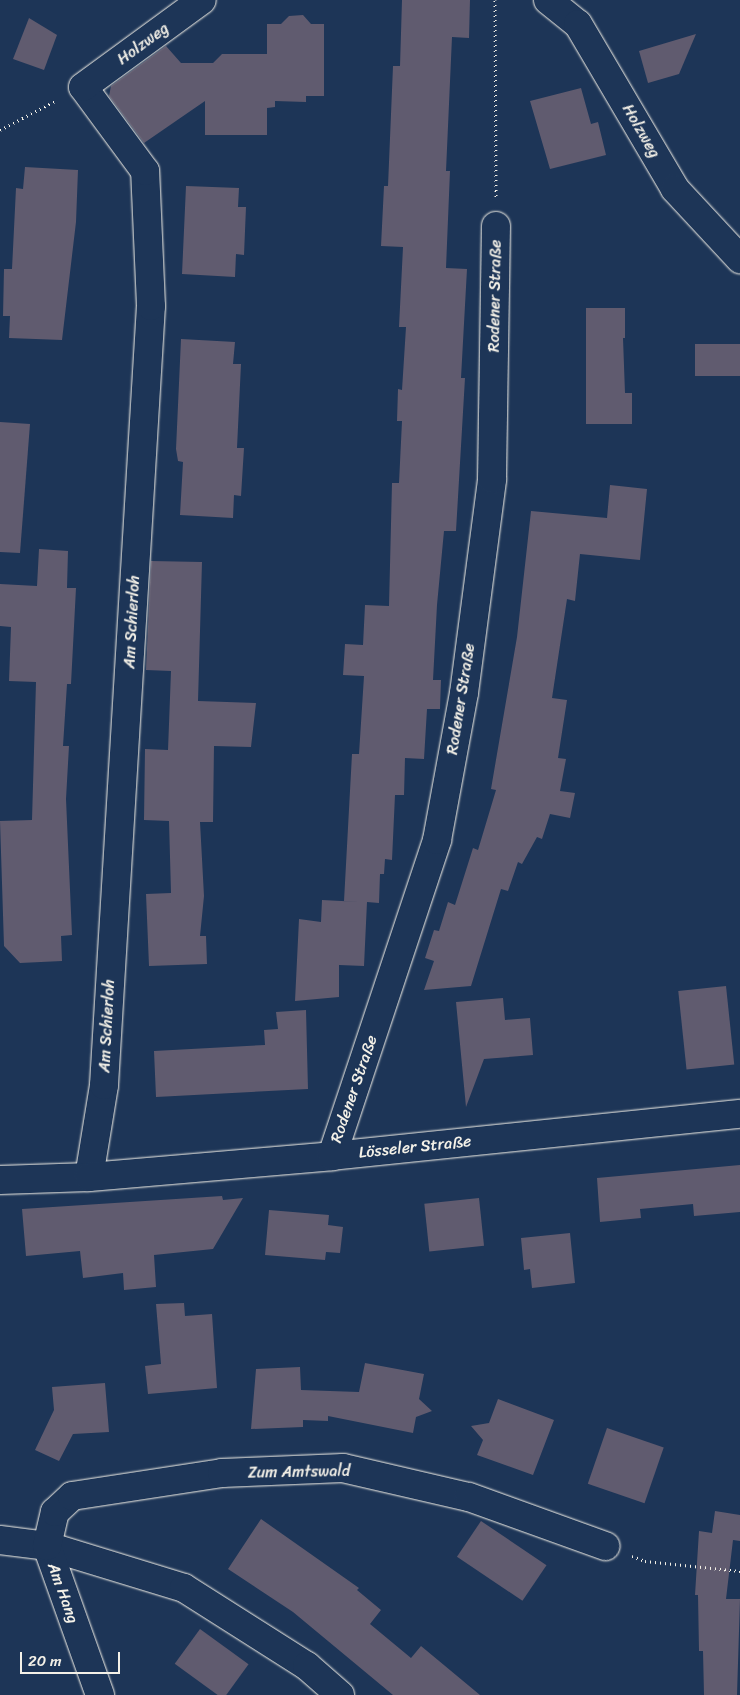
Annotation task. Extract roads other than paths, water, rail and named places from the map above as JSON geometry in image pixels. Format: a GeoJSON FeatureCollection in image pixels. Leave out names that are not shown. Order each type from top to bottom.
{"type":"FeatureCollection","features":[{"type":"Feature","properties":{"kind":"street","name":"Holzweg"},"geometry":{"type":"LineString","coordinates":[[83,87],[202,0]]}},
{"type":"Feature","properties":{"kind":"street","name":"Holzweg"},"geometry":{"type":"LineString","coordinates":[[548,0],[578,24],[675,189],[740,259]]}},
{"type":"Feature","properties":{"kind":"street","name":"Am Schierloh"},"geometry":{"type":"LineString","coordinates":[[83,87],[145,171],[151,306],[104,1086],[89,1177]]}},
{"type":"Feature","properties":{"kind":"street","name":"Rodener Straße"},"geometry":{"type":"LineString","coordinates":[[332,1156],[437,840],[464,694],[492,479],[496,226]]}},
{"type":"Feature","properties":{"kind":"street","name":"Lösseler Straße"},"geometry":{"type":"LineString","coordinates":[[0,1180],[89,1177],[332,1156],[740,1114]]}},
{"type":"Feature","properties":{"kind":"street","name":"Zum Amtswald"},"geometry":{"type":"LineString","coordinates":[[47,1546],[55,1512],[72,1496],[222,1473],[343,1468],[469,1497],[605,1546]]}},
{"type":"Feature","properties":{"kind":"street"},"geometry":{"type":"LineString","coordinates":[[0,1540],[47,1546],[184,1588],[307,1666],[340,1695]]}},
{"type":"Feature","properties":{"kind":"street","name":"Am Hang"},"geometry":{"type":"LineString","coordinates":[[47,1546],[100,1695]]}}]}
